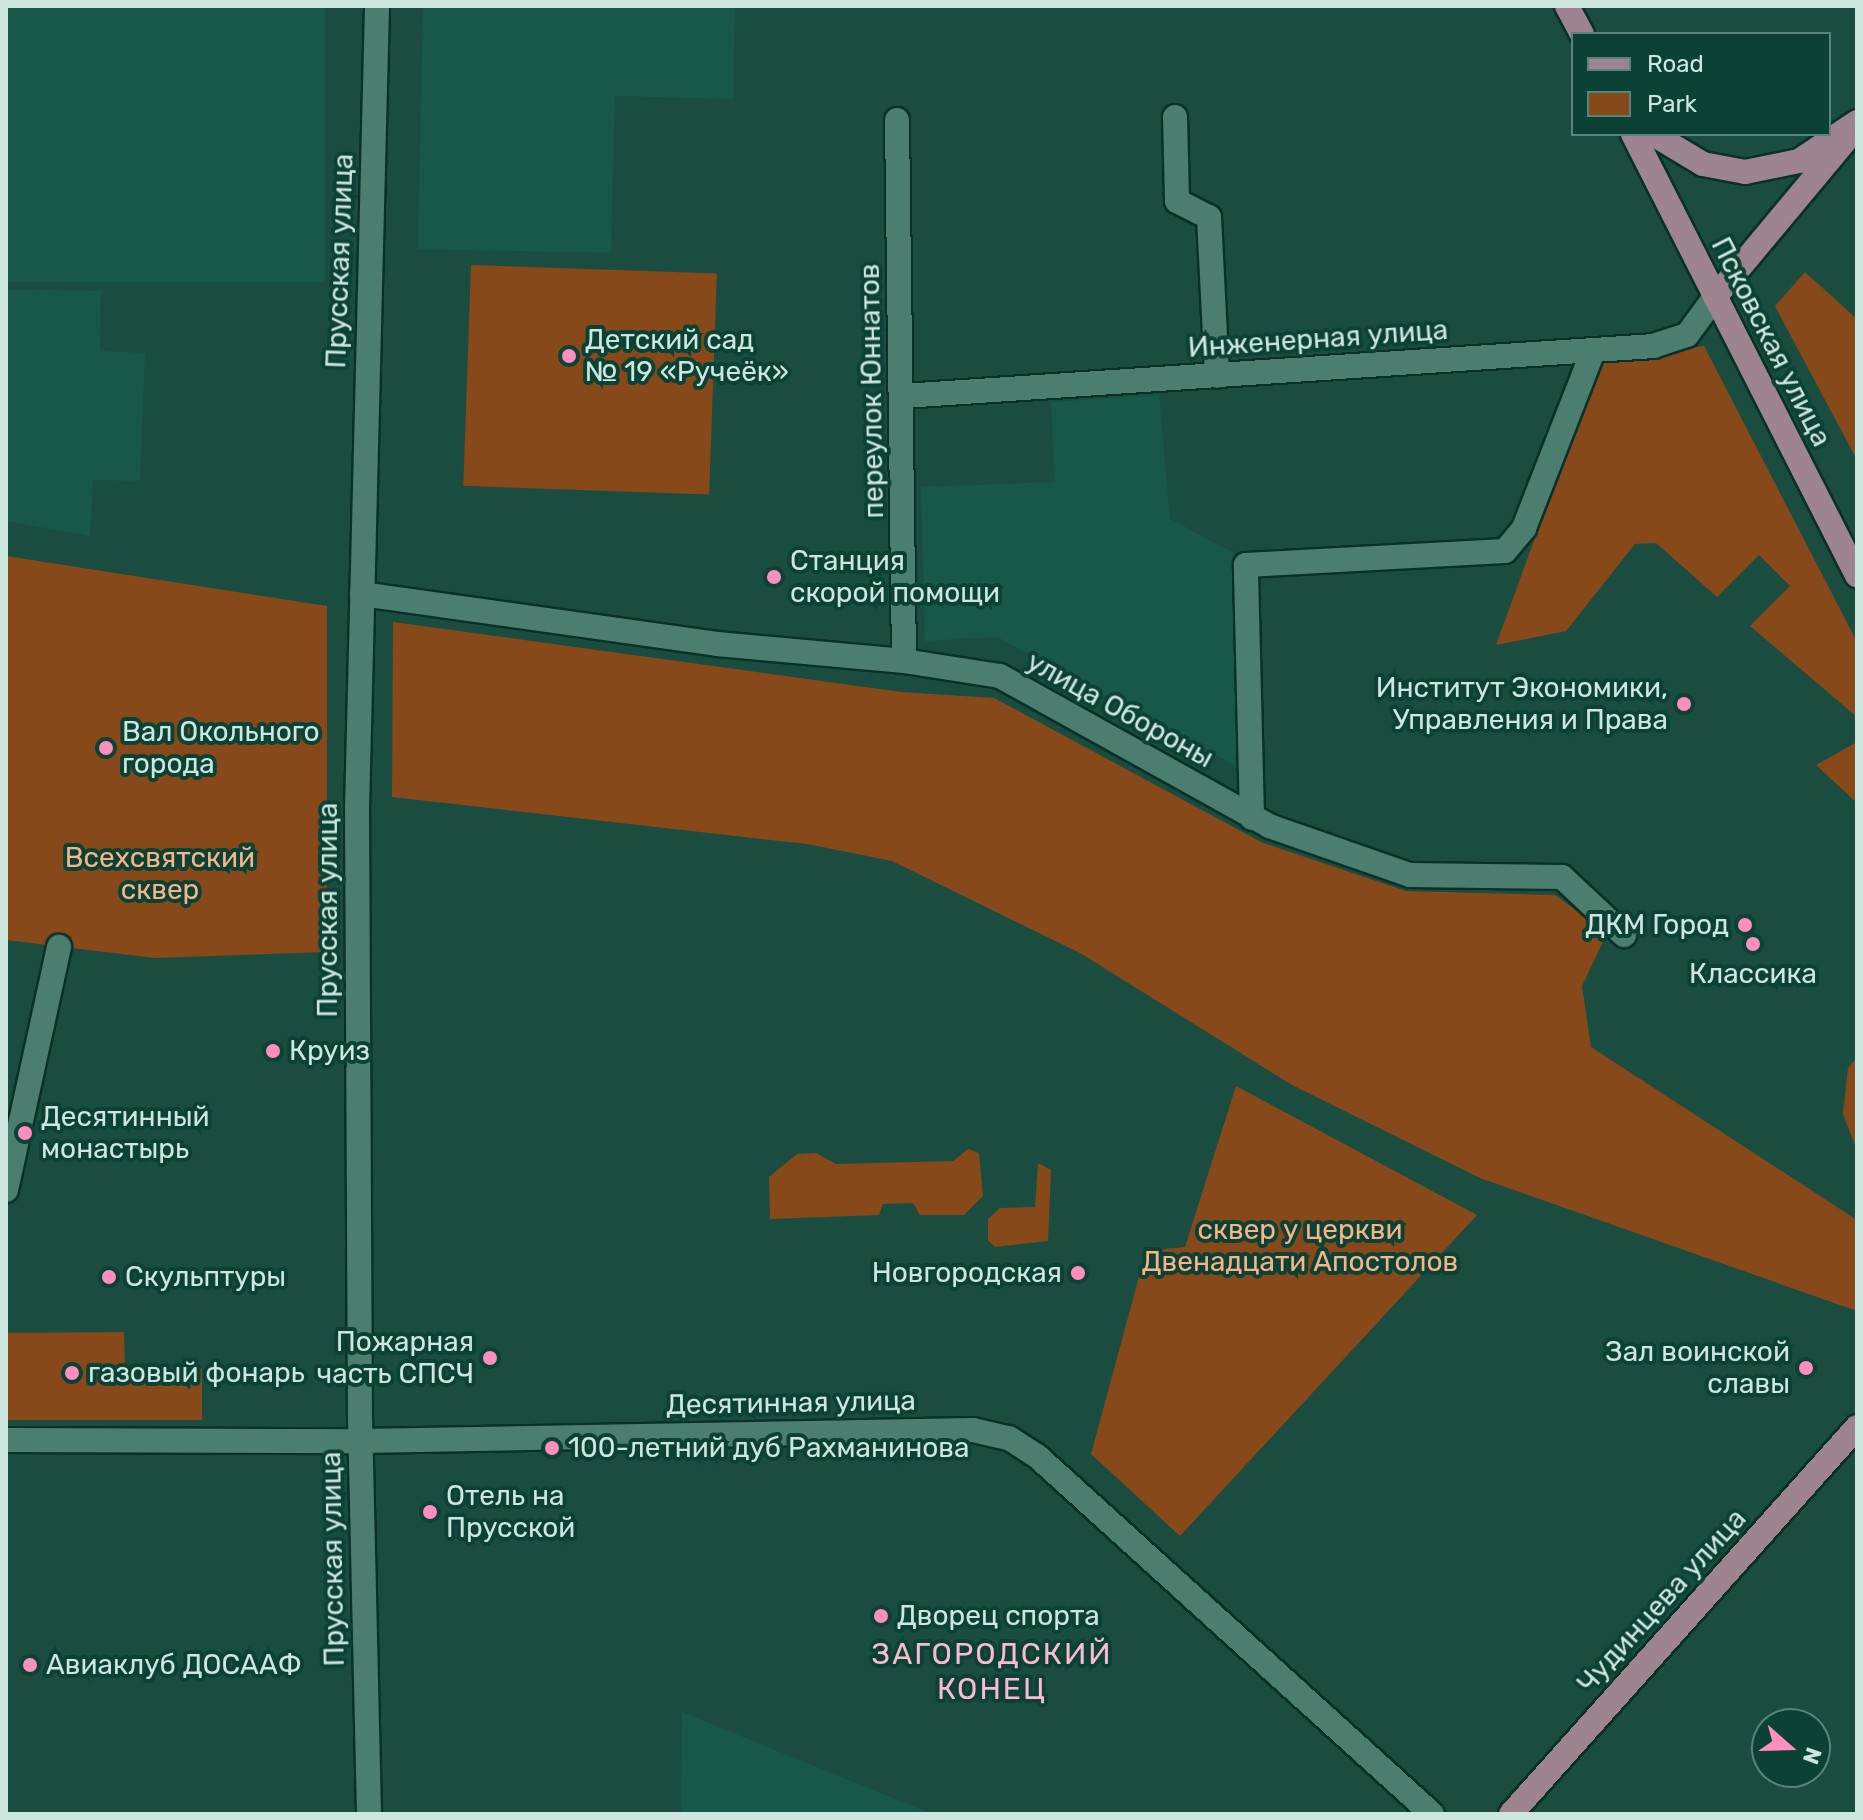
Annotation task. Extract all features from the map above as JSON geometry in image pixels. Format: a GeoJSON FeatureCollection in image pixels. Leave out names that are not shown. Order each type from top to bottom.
{"type":"FeatureCollection","features":[{"type":"Feature","properties":{"kind":"main road"},"geometry":{"type":"LineString","coordinates":[[1567,6],[1581,32]]}},
{"type":"Feature","properties":{"kind":"main road"},"geometry":{"type":"LineString","coordinates":[[1656,136],[1703,164],[1745,172],[1799,161],[1857,125]]}},
{"type":"Feature","properties":{"kind":"main road"},"geometry":{"type":"LineString","coordinates":[[1715,297],[1857,125]]}},
{"type":"Feature","properties":{"kind":"main road","name":"Псковская улица"},"geometry":{"type":"LineString","coordinates":[[1634,136],[1857,575]]}},
{"type":"Feature","properties":{"kind":"main road","name":"Чудинцева улица"},"geometry":{"type":"LineString","coordinates":[[1511,1814],[1857,1427]]}},
{"type":"Feature","properties":{"kind":"street","name":"Прусская улица"},"geometry":{"type":"LineString","coordinates":[[369,1814],[360,1441],[357,808],[377,6]]}},
{"type":"Feature","properties":{"kind":"street"},"geometry":{"type":"LineString","coordinates":[[1175,117],[1177,201],[1209,217],[1217,376]]}},
{"type":"Feature","properties":{"kind":"street","name":"переулок Юннатов"},"geometry":{"type":"LineString","coordinates":[[897,120],[903,396],[904,661]]}},
{"type":"Feature","properties":{"kind":"street","name":"Инженерная улица"},"geometry":{"type":"LineString","coordinates":[[903,396],[1593,351],[1679,339],[1715,297]]}},
{"type":"Feature","properties":{"kind":"street"},"geometry":{"type":"LineString","coordinates":[[1252,818],[1246,565],[1505,551],[1524,528],[1593,351]]}},
{"type":"Feature","properties":{"kind":"street","name":"улица Обороны"},"geometry":{"type":"LineString","coordinates":[[362,594],[717,644],[904,661],[1000,676],[1252,818],[1410,875],[1562,877],[1624,935]]}},
{"type":"Feature","properties":{"kind":"street"},"geometry":{"type":"LineString","coordinates":[[6,1190],[59,947]]}},
{"type":"Feature","properties":{"kind":"street","name":"Десятинная улица"},"geometry":{"type":"LineString","coordinates":[[6,1440],[360,1441],[973,1430],[1009,1438],[1037,1456],[1432,1814]]}},
{"type":"Feature","properties":{"kind":"shaded area"},"geometry":{"type":"Polygon","coordinates":[[[6,6],[325,6],[325,282],[6,282],[6,6]]]}},
{"type":"Feature","properties":{"kind":"shaded area"},"geometry":{"type":"Polygon","coordinates":[[[423,6],[735,6],[733,99],[615,96],[611,253],[418,249],[423,6]]]}},
{"type":"Feature","properties":{"kind":"shaded area"},"geometry":{"type":"Polygon","coordinates":[[[6,289],[101,291],[100,351],[145,353],[140,481],[93,480],[90,536],[6,521],[6,289]]]}},
{"type":"Feature","properties":{"kind":"shaded area"},"geometry":{"type":"Polygon","coordinates":[[[1159,395],[1170,519],[1234,553],[1240,768],[997,637],[925,641],[921,487],[1055,482],[1051,402],[1159,395]]]}},
{"type":"Feature","properties":{"kind":"shaded area"},"geometry":{"type":"Polygon","coordinates":[[[682,1712],[932,1814],[681,1814],[682,1712]]]}},
{"type":"Feature","properties":{"kind":"green space"},"geometry":{"type":"Polygon","coordinates":[[[471,265],[717,274],[709,494],[463,486],[471,265]]]}},
{"type":"Feature","properties":{"kind":"green space"},"geometry":{"type":"Polygon","coordinates":[[[1805,272],[1857,319],[1857,460],[1775,306],[1805,272]]]}},
{"type":"Feature","properties":{"kind":"green space"},"geometry":{"type":"Polygon","coordinates":[[[1704,346],[1857,642],[1857,717],[1750,626],[1790,586],[1759,555],[1717,597],[1656,543],[1635,544],[1566,631],[1496,645],[1600,359],[1704,346]]]}},
{"type":"Feature","properties":{"kind":"green space","name":"Всехсвятский сквер"},"geometry":{"type":"Polygon","coordinates":[[[6,556],[327,606],[327,952],[155,958],[6,940],[6,556]]]}},
{"type":"Feature","properties":{"kind":"green space"},"geometry":{"type":"Polygon","coordinates":[[[393,622],[901,692],[994,698],[1263,843],[1406,891],[1555,895],[1607,933],[1582,986],[1591,1047],[1857,1220],[1857,1311],[1480,1178],[1292,1085],[1080,953],[892,861],[807,844],[392,797],[393,622]]]}},
{"type":"Feature","properties":{"kind":"green space"},"geometry":{"type":"Polygon","coordinates":[[[1857,742],[1857,803],[1816,765],[1857,742]]]}},
{"type":"Feature","properties":{"kind":"green space"},"geometry":{"type":"Polygon","coordinates":[[[1857,1057],[1857,1150],[1843,1114],[1848,1068],[1857,1057]]]}},
{"type":"Feature","properties":{"kind":"green space","name":"сквер у церкви Двенадцати Апостолов"},"geometry":{"type":"Polygon","coordinates":[[[1236,1086],[1477,1215],[1180,1536],[1091,1454],[1146,1251],[1185,1247],[1236,1086]]]}},
{"type":"Feature","properties":{"kind":"green space"},"geometry":{"type":"Polygon","coordinates":[[[968,1149],[979,1153],[983,1196],[964,1215],[920,1215],[913,1203],[883,1204],[879,1215],[770,1219],[769,1177],[797,1154],[816,1153],[836,1164],[953,1161],[968,1149]]]}},
{"type":"Feature","properties":{"kind":"green space"},"geometry":{"type":"Polygon","coordinates":[[[1038,1163],[1051,1170],[1048,1241],[995,1247],[988,1240],[988,1219],[1000,1208],[1035,1207],[1038,1163]]]}},
{"type":"Feature","properties":{"kind":"green space"},"geometry":{"type":"Polygon","coordinates":[[[124,1332],[125,1368],[202,1368],[202,1420],[6,1420],[6,1333],[124,1332]]]}},
{"type":"Feature","properties":{"kind":"place","name":"Детский сад № 19 «Ручеёк»"},"geometry":{"type":"Point","coordinates":[569,356]}},
{"type":"Feature","properties":{"kind":"place","name":"Станция скорой помощи"},"geometry":{"type":"Point","coordinates":[774,577]}},
{"type":"Feature","properties":{"kind":"place","name":"Институт Экономики, Управления и Права"},"geometry":{"type":"Point","coordinates":[1684,704]}},
{"type":"Feature","properties":{"kind":"place","name":"Вал Окольного города"},"geometry":{"type":"Point","coordinates":[106,748]}},
{"type":"Feature","properties":{"kind":"place","name":"ДКМ Город"},"geometry":{"type":"Point","coordinates":[1745,925]}},
{"type":"Feature","properties":{"kind":"place","name":"Классика"},"geometry":{"type":"Point","coordinates":[1753,944]}},
{"type":"Feature","properties":{"kind":"place","name":"Круиз"},"geometry":{"type":"Point","coordinates":[273,1051]}},
{"type":"Feature","properties":{"kind":"place","name":"Десятинный монастырь"},"geometry":{"type":"Point","coordinates":[25,1133]}},
{"type":"Feature","properties":{"kind":"place","name":"Новгородская"},"geometry":{"type":"Point","coordinates":[1078,1273]}},
{"type":"Feature","properties":{"kind":"place","name":"Скульптуры"},"geometry":{"type":"Point","coordinates":[109,1277]}},
{"type":"Feature","properties":{"kind":"place","name":"Пожарная часть СПСЧ"},"geometry":{"type":"Point","coordinates":[490,1358]}},
{"type":"Feature","properties":{"kind":"place","name":"Зал воинской славы"},"geometry":{"type":"Point","coordinates":[1806,1368]}},
{"type":"Feature","properties":{"kind":"place","name":"газовый фонарь"},"geometry":{"type":"Point","coordinates":[72,1373]}},
{"type":"Feature","properties":{"kind":"place","name":"100-летний дуб Рахманинова"},"geometry":{"type":"Point","coordinates":[552,1448]}},
{"type":"Feature","properties":{"kind":"place","name":"Отель на Прусской"},"geometry":{"type":"Point","coordinates":[430,1512]}},
{"type":"Feature","properties":{"kind":"place","name":"Дворец спорта"},"geometry":{"type":"Point","coordinates":[881,1616]}},
{"type":"Feature","properties":{"kind":"place","name":"Авиаклуб ДОСААФ"},"geometry":{"type":"Point","coordinates":[30,1665]}},
{"type":"Feature","properties":{"kind":"district","name":"ЗАГОРОДСКИЙ КОНЕЦ"},"geometry":{"type":"Point","coordinates":[992,1671]}}]}
